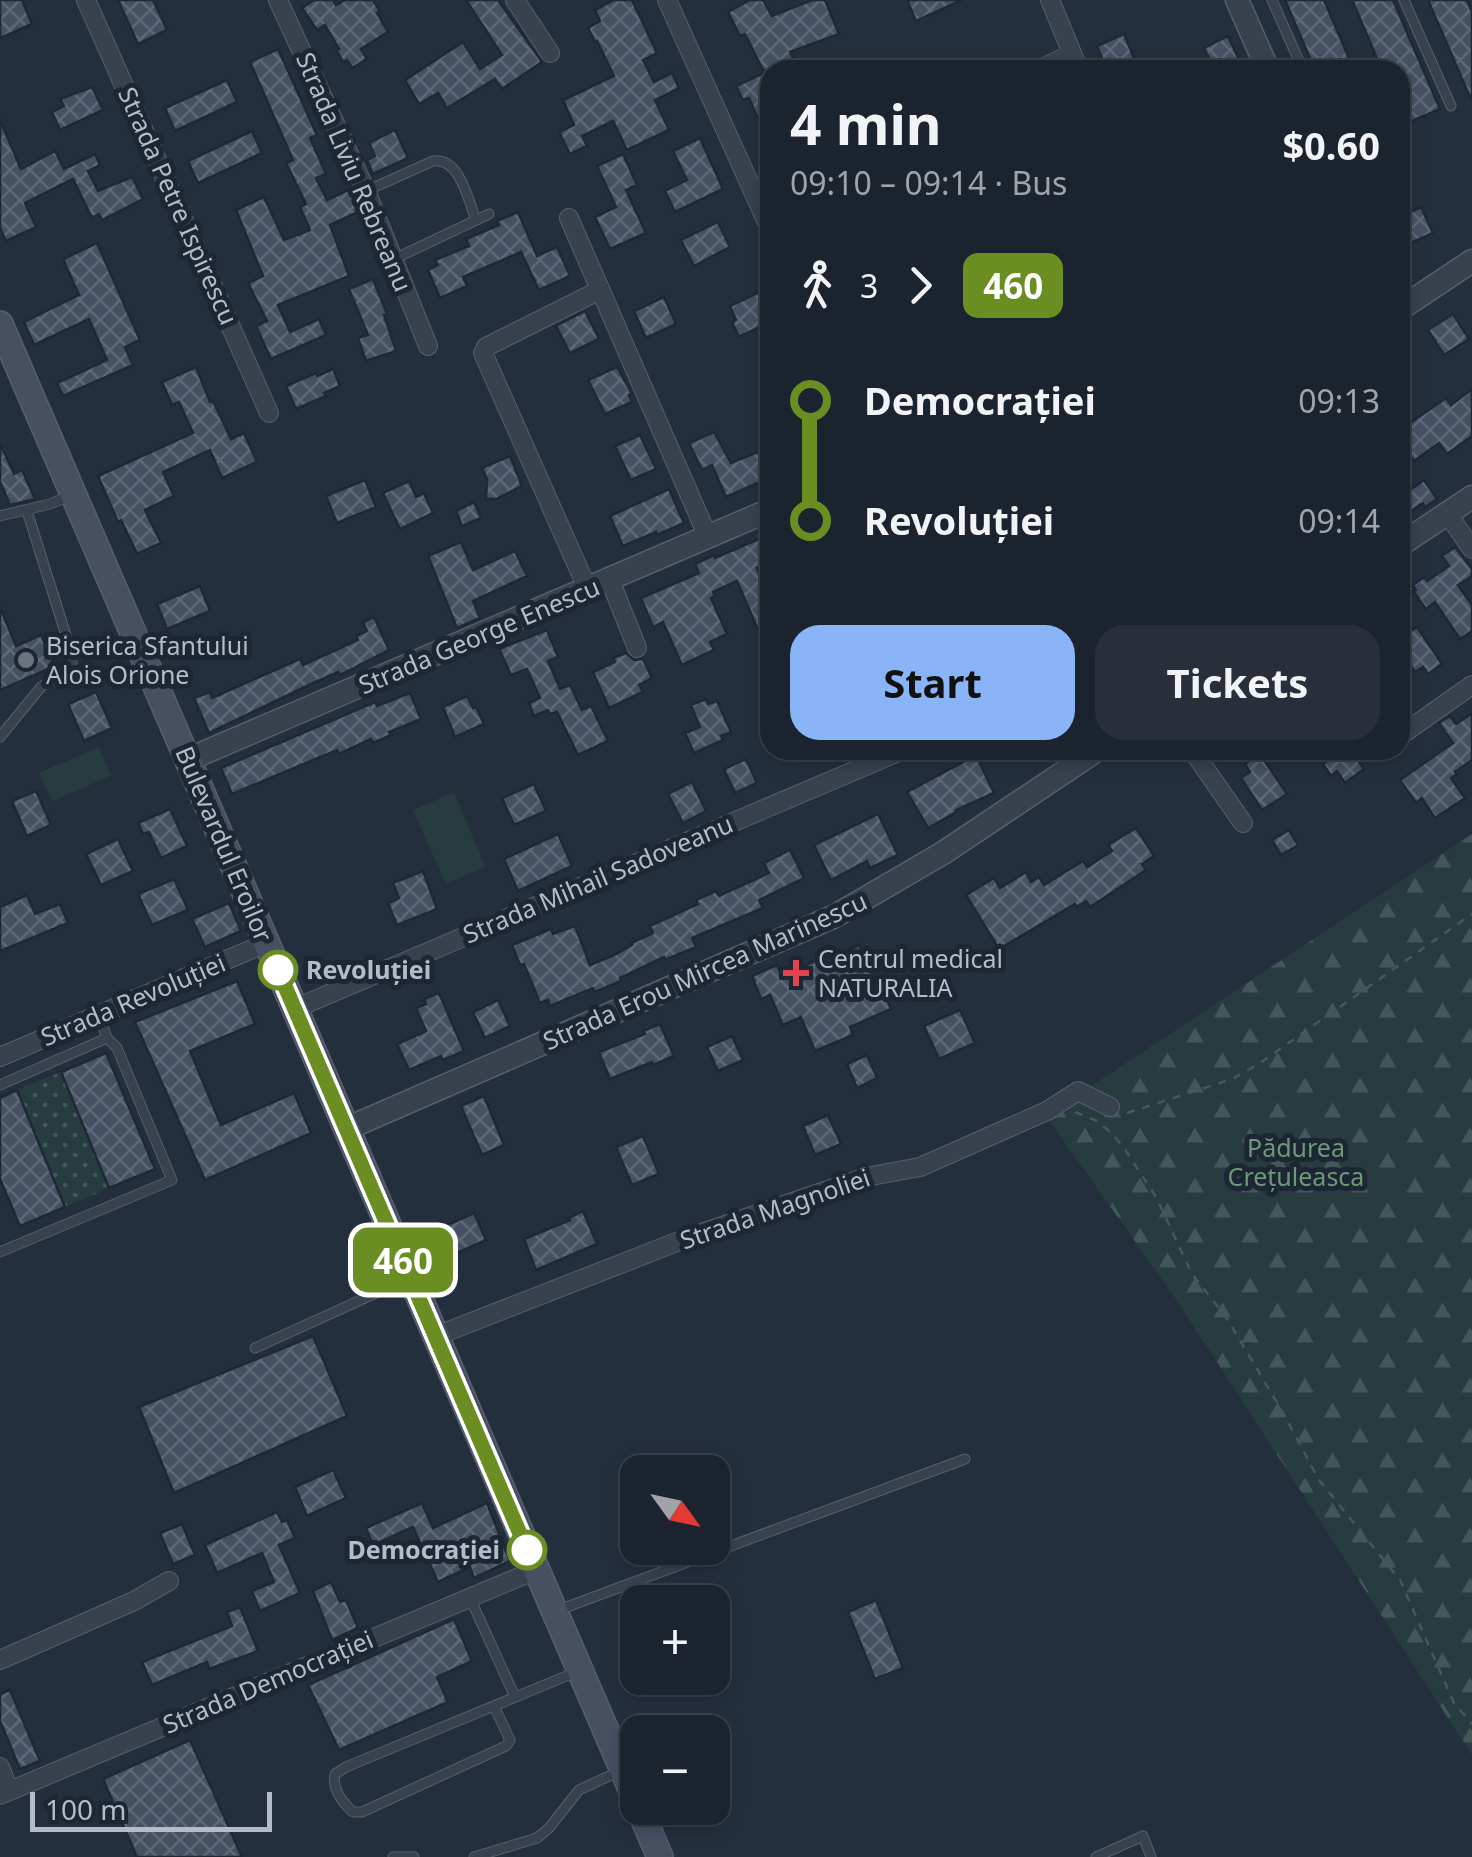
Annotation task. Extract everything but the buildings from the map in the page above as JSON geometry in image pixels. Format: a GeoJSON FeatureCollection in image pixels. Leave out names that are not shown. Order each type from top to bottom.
{"type":"FeatureCollection","features":[{"type":"Feature","properties":{"kind":"main road","name":"Bulevardul Eroilor"},"geometry":{"type":"LineString","coordinates":[[0,324],[620,1765]]}},
{"type":"Feature","properties":{"kind":"main road","name":"Bulevardul Eroilor"},"geometry":{"type":"LineString","coordinates":[[646,1825],[660,1857]]}},
{"type":"Feature","properties":{"kind":"street","name":"Strada Petre Ispirescu"},"geometry":{"type":"LineString","coordinates":[[86,0],[269,413]]}},
{"type":"Feature","properties":{"kind":"street","name":"Strada Liviu Rebreanu"},"geometry":{"type":"LineString","coordinates":[[278,0],[366,191],[428,346]]}},
{"type":"Feature","properties":{"kind":"street"},"geometry":{"type":"LineString","coordinates":[[515,0],[550,53]]}},
{"type":"Feature","properties":{"kind":"street"},"geometry":{"type":"LineString","coordinates":[[666,0],[760,208]]}},
{"type":"Feature","properties":{"kind":"street"},"geometry":{"type":"LineString","coordinates":[[1050,0],[1075,60]]}},
{"type":"Feature","properties":{"kind":"street"},"geometry":{"type":"LineString","coordinates":[[1237,0],[1264,60]]}},
{"type":"Feature","properties":{"kind":"street"},"geometry":{"type":"LineString","coordinates":[[569,218],[708,537]]}},
{"type":"Feature","properties":{"kind":"street"},"geometry":{"type":"LineString","coordinates":[[1410,302],[1472,262]]}},
{"type":"Feature","properties":{"kind":"street"},"geometry":{"type":"LineString","coordinates":[[588,590],[484,353],[486,347],[600,290]]}},
{"type":"Feature","properties":{"kind":"street"},"geometry":{"type":"LineString","coordinates":[[1410,538],[1472,496]]}},
{"type":"Feature","properties":{"kind":"street"},"geometry":{"type":"LineString","coordinates":[[1447,513],[1472,550]]}},
{"type":"Feature","properties":{"kind":"street","name":"Strada George Enescu"},"geometry":{"type":"LineString","coordinates":[[188,760],[760,514]]}},
{"type":"Feature","properties":{"kind":"street"},"geometry":{"type":"LineString","coordinates":[[610,580],[637,648]]}},
{"type":"Feature","properties":{"kind":"street"},"geometry":{"type":"LineString","coordinates":[[1410,729],[1472,685]]}},
{"type":"Feature","properties":{"kind":"street","name":"Strada Mihail Sadoveanu"},"geometry":{"type":"LineString","coordinates":[[294,1009],[879,760]]}},
{"type":"Feature","properties":{"kind":"street","name":"Strada Erou Mircea Marinescu"},"geometry":{"type":"LineString","coordinates":[[346,1129],[835,916],[943,853],[1082,760]]}},
{"type":"Feature","properties":{"kind":"street"},"geometry":{"type":"LineString","coordinates":[[1199,760],[1242,823]]}},
{"type":"Feature","properties":{"kind":"street","name":"Strada Revoluției"},"geometry":{"type":"LineString","coordinates":[[0,1057],[266,943]]}},
{"type":"Feature","properties":{"kind":"street","name":"Strada Magnoliei"},"geometry":{"type":"LineString","coordinates":[[436,1336],[687,1238],[866,1177],[920,1168],[1047,1112],[1078,1091],[1110,1107]]}},
{"type":"Feature","properties":{"kind":"street","name":"Strada Democrației"},"geometry":{"type":"LineString","coordinates":[[4,1793],[536,1570]]}},
{"type":"Feature","properties":{"kind":"street"},"geometry":{"type":"LineString","coordinates":[[0,1660],[134,1602],[169,1580]]}},
{"type":"Feature","properties":{"kind":"street"},"geometry":{"type":"LineString","coordinates":[[0,1767],[4,1793]]}},
{"type":"Feature","properties":{"kind":"lane"},"geometry":{"type":"LineString","coordinates":[[1272,0],[1299,60]]}},
{"type":"Feature","properties":{"kind":"lane"},"geometry":{"type":"LineString","coordinates":[[1404,0],[1451,106]]}},
{"type":"Feature","properties":{"kind":"lane"},"geometry":{"type":"LineString","coordinates":[[366,191],[442,160],[456,170],[476,220]]}},
{"type":"Feature","properties":{"kind":"lane"},"geometry":{"type":"LineString","coordinates":[[394,258],[489,214]]}},
{"type":"Feature","properties":{"kind":"lane"},"geometry":{"type":"LineString","coordinates":[[0,516],[73,494]]}},
{"type":"Feature","properties":{"kind":"lane"},"geometry":{"type":"LineString","coordinates":[[0,738],[41,688],[72,662],[26,511]]}},
{"type":"Feature","properties":{"kind":"lane"},"geometry":{"type":"LineString","coordinates":[[0,1238],[2,1251],[172,1180],[117,1048],[108,1038],[99,1015]]}},
{"type":"Feature","properties":{"kind":"lane"},"geometry":{"type":"LineString","coordinates":[[0,1086],[108,1038]]}},
{"type":"Feature","properties":{"kind":"lane"},"geometry":{"type":"LineString","coordinates":[[254,1348],[410,1278]]}},
{"type":"Feature","properties":{"kind":"lane"},"geometry":{"type":"LineString","coordinates":[[554,1612],[964,1459]]}},
{"type":"Feature","properties":{"kind":"lane"},"geometry":{"type":"LineString","coordinates":[[470,1598],[515,1697]]}},
{"type":"Feature","properties":{"kind":"lane"},"geometry":{"type":"LineString","coordinates":[[494,1706],[510,1740],[506,1746],[362,1812],[352,1812],[342,1802],[334,1780],[346,1767],[579,1670]]}},
{"type":"Feature","properties":{"kind":"lane"},"geometry":{"type":"LineString","coordinates":[[474,1857],[537,1838],[550,1828],[579,1790],[620,1771]]}},
{"type":"Feature","properties":{"kind":"lane"},"geometry":{"type":"LineString","coordinates":[[1096,1857],[1142,1836],[1151,1857]]}},
{"type":"Feature","properties":{"kind":"lane"},"geometry":{"type":"LineString","coordinates":[[393,1857],[414,1857]]}},
{"type":"Feature","properties":{"kind":"path"},"geometry":{"type":"LineString","coordinates":[[1129,1113],[1232,1079],[1260,1064],[1472,914]]}},
{"type":"Feature","properties":{"kind":"path"},"geometry":{"type":"LineString","coordinates":[[1047,1112],[1084,1114],[1122,1145],[1156,1198],[1192,1274],[1226,1317],[1319,1480],[1400,1580],[1454,1703],[1472,1724]]}},
{"type":"Feature","properties":{"kind":"green space"},"geometry":{"type":"Polygon","coordinates":[[[99,747],[111,776],[52,801],[39,773],[99,747]]]}},
{"type":"Feature","properties":{"kind":"green space"},"geometry":{"type":"Polygon","coordinates":[[[454,792],[485,867],[446,884],[413,810],[454,792]]]}},
{"type":"Feature","properties":{"kind":"green space","name":"Pădurea Crețuleasca"},"geometry":{"type":"Polygon","coordinates":[[[1472,834],[1472,1755],[1178,1302],[1046,1116],[1472,834]]]}},
{"type":"Feature","properties":{"kind":"green space"},"geometry":{"type":"Polygon","coordinates":[[[61,1072],[109,1188],[65,1207],[17,1090],[61,1072]]]}},
{"type":"Feature","properties":{"kind":"bus line","name":"460"},"geometry":{"type":"LineString","coordinates":[[278,970],[527,1550]]}},
{"type":"Feature","properties":{"kind":"place","name":"Biserica Sfantului Alois Orione"},"geometry":{"type":"Point","coordinates":[26,660]}},
{"type":"Feature","properties":{"kind":"place","name":"Revoluției"},"geometry":{"type":"Point","coordinates":[278,970]}},
{"type":"Feature","properties":{"kind":"place","name":"Centrul medical NATURALIA"},"geometry":{"type":"Point","coordinates":[796,973]}},
{"type":"Feature","properties":{"kind":"place","name":"Democrației"},"geometry":{"type":"Point","coordinates":[527,1550]}}]}
